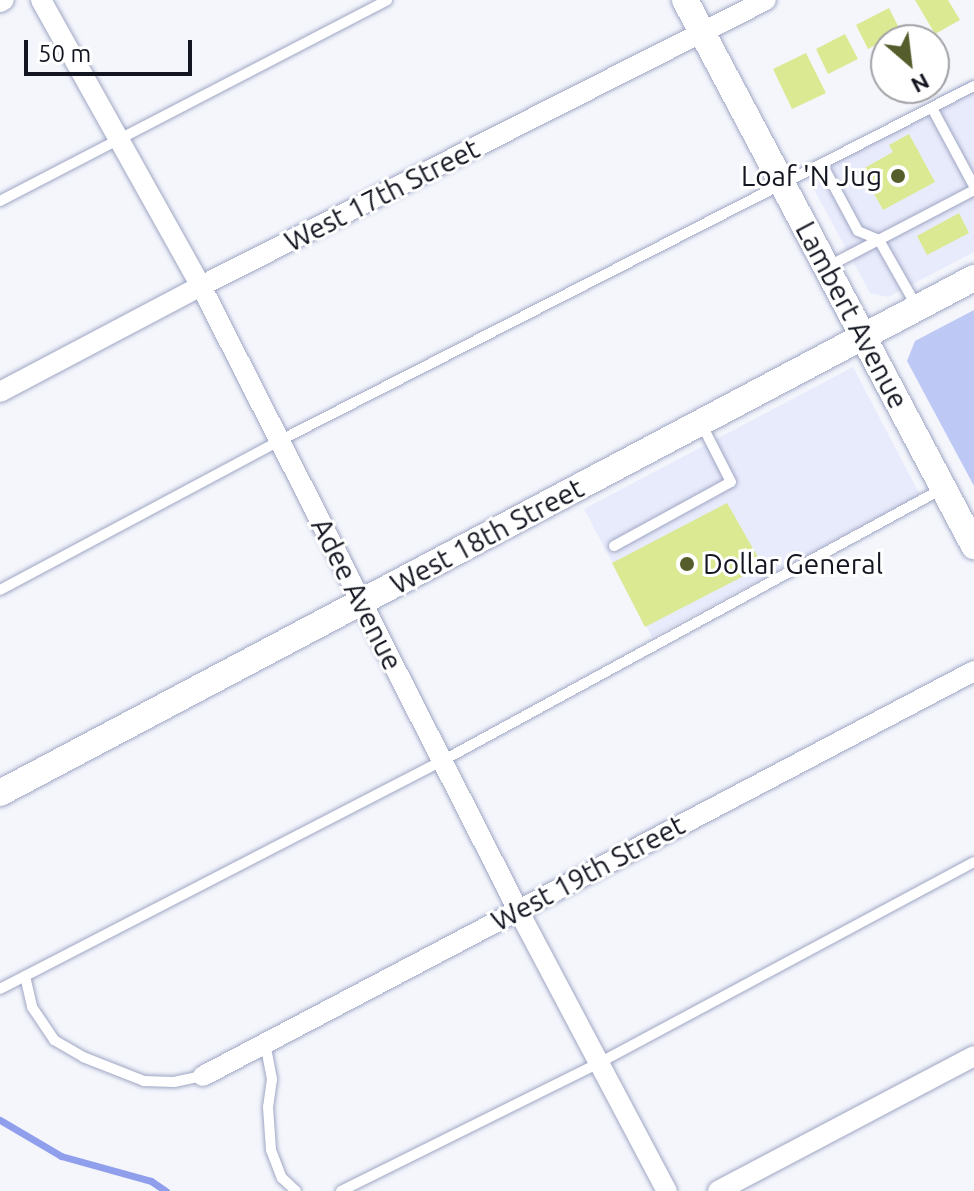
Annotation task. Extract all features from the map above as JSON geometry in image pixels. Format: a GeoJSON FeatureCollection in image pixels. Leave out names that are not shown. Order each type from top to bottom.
{"type":"FeatureCollection","features":[{"type":"Feature","properties":{"kind":"street","name":"Adee Avenue"},"geometry":{"type":"LineString","coordinates":[[41,0],[201,286],[518,910],[667,1191]]}},
{"type":"Feature","properties":{"kind":"street","name":"Lambert Avenue"},"geometry":{"type":"LineString","coordinates":[[685,0],[974,546]]}},
{"type":"Feature","properties":{"kind":"street","name":"West 17th Street"},"geometry":{"type":"LineString","coordinates":[[0,392],[201,286],[766,0]]}},
{"type":"Feature","properties":{"kind":"street","name":"West 18th Street"},"geometry":{"type":"LineString","coordinates":[[0,793],[974,278]]}},
{"type":"Feature","properties":{"kind":"street","name":"West 19th Street"},"geometry":{"type":"LineString","coordinates":[[203,1076],[974,671]]}},
{"type":"Feature","properties":{"kind":"street"},"geometry":{"type":"LineString","coordinates":[[718,1191],[974,1056]]}},
{"type":"Feature","properties":{"kind":"lane"},"geometry":{"type":"LineString","coordinates":[[0,201],[387,0]]}},
{"type":"Feature","properties":{"kind":"lane"},"geometry":{"type":"LineString","coordinates":[[0,590],[279,441],[974,86]]}},
{"type":"Feature","properties":{"kind":"lane"},"geometry":{"type":"LineString","coordinates":[[827,268],[974,188],[932,108]]}},
{"type":"Feature","properties":{"kind":"lane"},"geometry":{"type":"LineString","coordinates":[[822,164],[858,231],[879,240],[917,307]]}},
{"type":"Feature","properties":{"kind":"lane"},"geometry":{"type":"LineString","coordinates":[[614,546],[731,482],[701,423]]}},
{"type":"Feature","properties":{"kind":"lane"},"geometry":{"type":"LineString","coordinates":[[0,989],[442,761],[944,488]]}},
{"type":"Feature","properties":{"kind":"lane"},"geometry":{"type":"LineString","coordinates":[[341,1191],[599,1063],[974,862]]}},
{"type":"Feature","properties":{"kind":"lane"},"geometry":{"type":"LineString","coordinates":[[25,976],[32,1007],[54,1040],[83,1057],[144,1081],[174,1082],[203,1076]]}},
{"type":"Feature","properties":{"kind":"lane"},"geometry":{"type":"LineString","coordinates":[[265,1043],[272,1079],[268,1107],[271,1150],[282,1178],[296,1191]]}},
{"type":"Feature","properties":{"kind":"shaded area"},"geometry":{"type":"Polygon","coordinates":[[[974,78],[974,252],[888,297],[870,293],[803,169],[925,104],[950,104],[950,91],[974,78]]]}},
{"type":"Feature","properties":{"kind":"shaded area"},"geometry":{"type":"Polygon","coordinates":[[[974,310],[974,486],[907,361],[915,341],[974,310]]]}},
{"type":"Feature","properties":{"kind":"shaded area"},"geometry":{"type":"Polygon","coordinates":[[[853,367],[920,495],[652,637],[584,509],[853,367]]]}},
{"type":"Feature","properties":{"kind":"building"},"geometry":{"type":"Polygon","coordinates":[[[915,0],[948,0],[960,20],[950,26],[929,24],[915,0]]]}},
{"type":"Feature","properties":{"kind":"building"},"geometry":{"type":"Polygon","coordinates":[[[889,8],[897,24],[870,24],[868,49],[856,25],[889,8]]]}},
{"type":"Feature","properties":{"kind":"building"},"geometry":{"type":"Polygon","coordinates":[[[845,34],[858,59],[828,74],[816,49],[845,34]]]}},
{"type":"Feature","properties":{"kind":"building"},"geometry":{"type":"Polygon","coordinates":[[[806,53],[826,93],[792,109],[773,69],[806,53]]]}},
{"type":"Feature","properties":{"kind":"building","name":"Loaf 'N Jug"},"geometry":{"type":"Polygon","coordinates":[[[909,134],[935,182],[883,210],[861,170],[893,152],[889,145],[909,134]]]}},
{"type":"Feature","properties":{"kind":"building"},"geometry":{"type":"Polygon","coordinates":[[[959,213],[969,233],[927,255],[917,236],[959,213]]]}},
{"type":"Feature","properties":{"kind":"building","name":"Dollar General"},"geometry":{"type":"Polygon","coordinates":[[[727,503],[763,566],[645,627],[612,563],[727,503]]]}},
{"type":"Feature","properties":{"kind":"waterway"},"geometry":{"type":"LineString","coordinates":[[0,1120],[61,1156],[151,1181],[166,1191]]}},
{"type":"Feature","properties":{"kind":"place","name":"Loaf 'N Jug"},"geometry":{"type":"Point","coordinates":[898,176]}},
{"type":"Feature","properties":{"kind":"place","name":"Dollar General"},"geometry":{"type":"Point","coordinates":[687,564]}}]}
